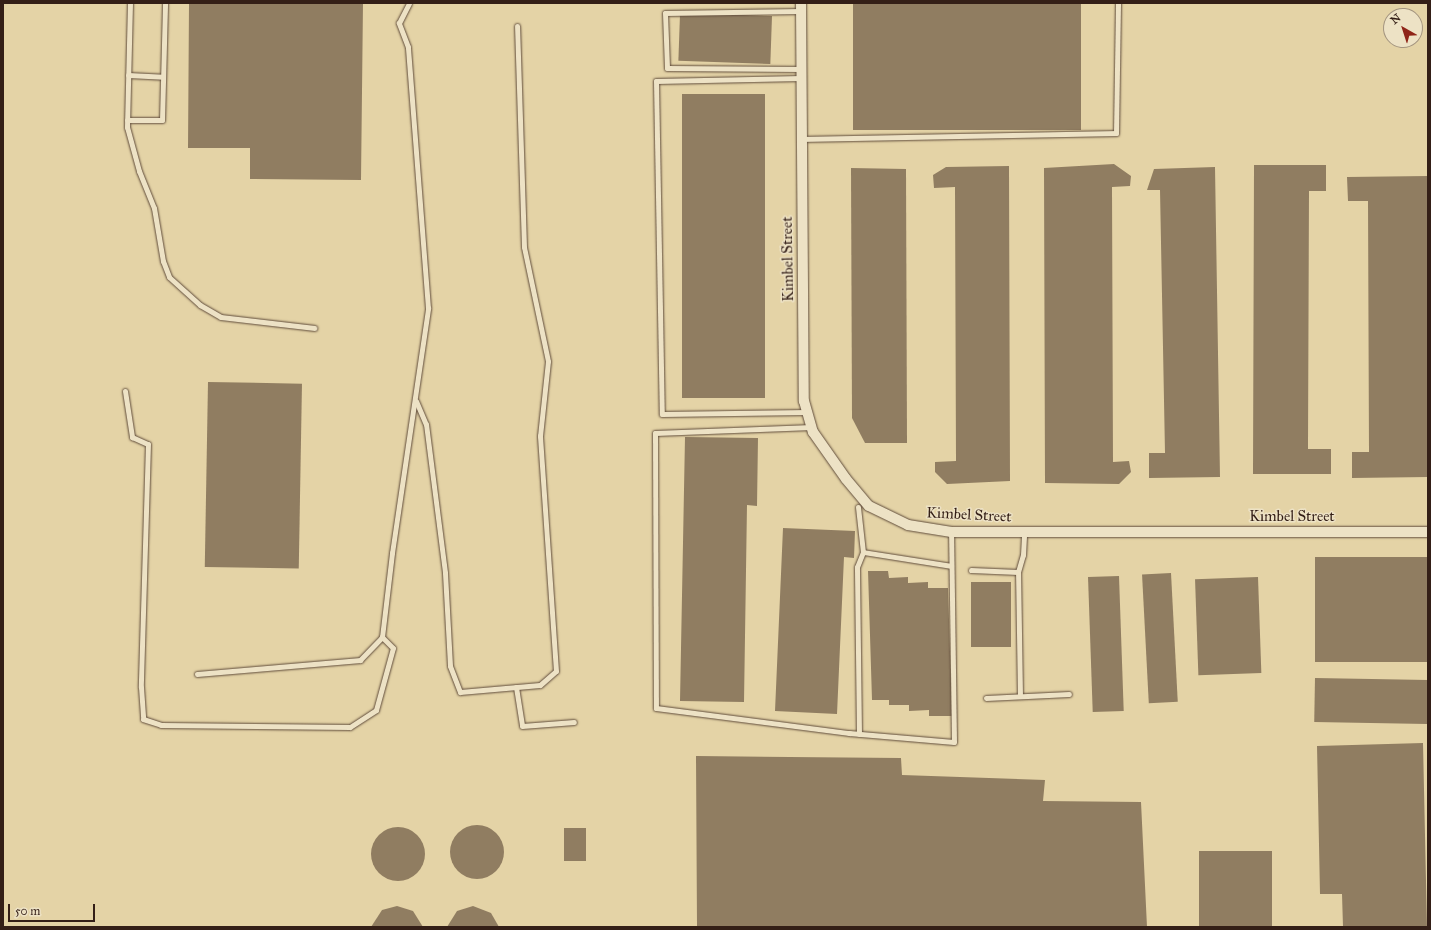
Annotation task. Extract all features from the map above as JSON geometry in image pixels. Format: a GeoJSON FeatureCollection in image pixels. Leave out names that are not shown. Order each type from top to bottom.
{"type":"FeatureCollection","features":[{"type":"Feature","properties":{"kind":"street","name":"Kimbel Street"},"geometry":{"type":"LineString","coordinates":[[801,7],[804,401],[812,427],[846,479],[869,506],[908,526],[951,532],[1428,532]]}},
{"type":"Feature","properties":{"kind":"lane"},"geometry":{"type":"LineString","coordinates":[[130,3],[127,120],[139,171],[154,208],[163,261],[169,277],[200,305],[221,317],[314,328]]}},
{"type":"Feature","properties":{"kind":"lane"},"geometry":{"type":"LineString","coordinates":[[127,120],[162,120],[165,3]]}},
{"type":"Feature","properties":{"kind":"lane"},"geometry":{"type":"LineString","coordinates":[[197,674],[360,660],[382,637],[392,553],[416,401],[428,308],[408,47],[399,23],[410,3]]}},
{"type":"Feature","properties":{"kind":"lane"},"geometry":{"type":"LineString","coordinates":[[802,139],[1116,134],[1118,3]]}},
{"type":"Feature","properties":{"kind":"lane"},"geometry":{"type":"LineString","coordinates":[[801,7],[665,13],[667,68],[801,74]]}},
{"type":"Feature","properties":{"kind":"lane"},"geometry":{"type":"LineString","coordinates":[[416,401],[426,424],[445,573],[450,666],[460,692],[540,685],[556,671],[540,436],[548,362],[524,247],[518,26]]}},
{"type":"Feature","properties":{"kind":"lane"},"geometry":{"type":"LineString","coordinates":[[801,74],[656,82],[662,414],[807,412]]}},
{"type":"Feature","properties":{"kind":"lane"},"geometry":{"type":"LineString","coordinates":[[128,75],[163,77]]}},
{"type":"Feature","properties":{"kind":"lane"},"geometry":{"type":"LineString","coordinates":[[125,391],[132,436],[148,444],[141,687],[143,719],[162,725],[350,727],[376,710],[393,648],[382,637]]}},
{"type":"Feature","properties":{"kind":"lane"},"geometry":{"type":"LineString","coordinates":[[812,427],[656,433],[656,708],[859,734],[954,742],[951,532]]}},
{"type":"Feature","properties":{"kind":"lane"},"geometry":{"type":"LineString","coordinates":[[858,507],[863,552],[857,567],[859,734]]}},
{"type":"Feature","properties":{"kind":"lane"},"geometry":{"type":"LineString","coordinates":[[1020,696],[1018,572],[1023,555],[1024,533]]}},
{"type":"Feature","properties":{"kind":"lane"},"geometry":{"type":"LineString","coordinates":[[863,552],[951,566]]}},
{"type":"Feature","properties":{"kind":"lane"},"geometry":{"type":"LineString","coordinates":[[971,570],[1018,572]]}},
{"type":"Feature","properties":{"kind":"lane"},"geometry":{"type":"LineString","coordinates":[[516,687],[522,726],[574,722]]}},
{"type":"Feature","properties":{"kind":"lane"},"geometry":{"type":"LineString","coordinates":[[986,698],[1069,694]]}},
{"type":"Feature","properties":{"kind":"building"},"geometry":{"type":"Polygon","coordinates":[[[189,3],[363,3],[361,180],[250,179],[250,148],[188,148],[189,3]]]}},
{"type":"Feature","properties":{"kind":"building"},"geometry":{"type":"Polygon","coordinates":[[[853,3],[1081,3],[1081,130],[853,130],[853,3]]]}},
{"type":"Feature","properties":{"kind":"building"},"geometry":{"type":"Polygon","coordinates":[[[680,13],[772,16],[770,64],[678,61],[680,13]]]}},
{"type":"Feature","properties":{"kind":"building"},"geometry":{"type":"Polygon","coordinates":[[[682,94],[765,94],[765,398],[682,398],[682,94]]]}},
{"type":"Feature","properties":{"kind":"building"},"geometry":{"type":"Polygon","coordinates":[[[1114,164],[1131,176],[1130,186],[1112,187],[1113,462],[1129,461],[1131,472],[1119,484],[1045,483],[1044,168],[1114,164]]]}},
{"type":"Feature","properties":{"kind":"building"},"geometry":{"type":"Polygon","coordinates":[[[1254,165],[1326,165],[1326,191],[1309,191],[1308,449],[1331,449],[1331,474],[1253,474],[1254,165]]]}},
{"type":"Feature","properties":{"kind":"building"},"geometry":{"type":"Polygon","coordinates":[[[1009,166],[1010,481],[947,484],[935,472],[935,462],[956,461],[955,187],[934,188],[933,175],[946,167],[1009,166]]]}},
{"type":"Feature","properties":{"kind":"building"},"geometry":{"type":"Polygon","coordinates":[[[1215,167],[1220,477],[1149,478],[1149,453],[1165,453],[1160,190],[1147,190],[1154,169],[1215,167]]]}},
{"type":"Feature","properties":{"kind":"building"},"geometry":{"type":"Polygon","coordinates":[[[851,168],[906,169],[907,443],[865,443],[852,418],[851,168]]]}},
{"type":"Feature","properties":{"kind":"building"},"geometry":{"type":"Polygon","coordinates":[[[1428,176],[1428,477],[1352,478],[1352,452],[1369,452],[1368,201],[1348,201],[1347,177],[1428,176]]]}},
{"type":"Feature","properties":{"kind":"building"},"geometry":{"type":"Polygon","coordinates":[[[208,382],[302,384],[299,569],[205,567],[208,382]]]}},
{"type":"Feature","properties":{"kind":"building"},"geometry":{"type":"Polygon","coordinates":[[[685,437],[758,438],[757,506],[747,505],[744,702],[680,701],[685,437]]]}},
{"type":"Feature","properties":{"kind":"building"},"geometry":{"type":"Polygon","coordinates":[[[783,528],[855,531],[854,558],[844,557],[837,714],[775,711],[783,528]]]}},
{"type":"Feature","properties":{"kind":"building"},"geometry":{"type":"Polygon","coordinates":[[[1315,557],[1428,557],[1428,662],[1315,662],[1315,557]]]}},
{"type":"Feature","properties":{"kind":"building"},"geometry":{"type":"Polygon","coordinates":[[[868,571],[888,571],[889,578],[908,577],[908,583],[928,582],[928,588],[948,588],[952,716],[929,716],[929,710],[909,711],[909,705],[889,705],[889,700],[872,700],[868,571]]]}},
{"type":"Feature","properties":{"kind":"building"},"geometry":{"type":"Polygon","coordinates":[[[1171,573],[1178,702],[1149,703],[1142,575],[1171,573]]]}},
{"type":"Feature","properties":{"kind":"building"},"geometry":{"type":"Polygon","coordinates":[[[1119,576],[1124,711],[1093,712],[1088,577],[1119,576]]]}},
{"type":"Feature","properties":{"kind":"building"},"geometry":{"type":"Polygon","coordinates":[[[1258,577],[1261,673],[1198,675],[1195,579],[1258,577]]]}},
{"type":"Feature","properties":{"kind":"building"},"geometry":{"type":"Polygon","coordinates":[[[971,582],[1011,582],[1011,647],[971,647],[971,582]]]}},
{"type":"Feature","properties":{"kind":"building"},"geometry":{"type":"Polygon","coordinates":[[[1315,678],[1428,680],[1427,724],[1314,722],[1315,678]]]}},
{"type":"Feature","properties":{"kind":"building"},"geometry":{"type":"Polygon","coordinates":[[[1423,743],[1427,927],[1343,927],[1342,894],[1320,894],[1317,746],[1423,743]]]}},
{"type":"Feature","properties":{"kind":"building"},"geometry":{"type":"Polygon","coordinates":[[[696,756],[901,758],[902,775],[1045,780],[1043,801],[1141,802],[1147,927],[697,927],[696,756]]]}},
{"type":"Feature","properties":{"kind":"building"},"geometry":{"type":"Polygon","coordinates":[[[477,825],[487,827],[496,833],[502,842],[504,852],[502,862],[496,871],[487,877],[477,879],[467,877],[458,871],[452,862],[450,852],[452,842],[458,833],[467,827],[477,825]]]}},
{"type":"Feature","properties":{"kind":"building"},"geometry":{"type":"Polygon","coordinates":[[[398,827],[408,829],[417,835],[423,844],[425,854],[423,864],[417,873],[408,879],[398,881],[388,879],[379,873],[373,864],[371,854],[373,844],[379,835],[388,829],[398,827]]]}},
{"type":"Feature","properties":{"kind":"building"},"geometry":{"type":"Polygon","coordinates":[[[564,828],[586,828],[586,861],[564,861],[564,828]]]}},
{"type":"Feature","properties":{"kind":"building"},"geometry":{"type":"Polygon","coordinates":[[[1199,851],[1272,851],[1272,927],[1199,927],[1199,851]]]}},
{"type":"Feature","properties":{"kind":"building"},"geometry":{"type":"Polygon","coordinates":[[[397,906],[413,911],[423,927],[371,927],[382,910],[397,906]]]}},
{"type":"Feature","properties":{"kind":"building"},"geometry":{"type":"Polygon","coordinates":[[[473,906],[491,913],[499,927],[447,927],[457,911],[473,906]]]}}]}
